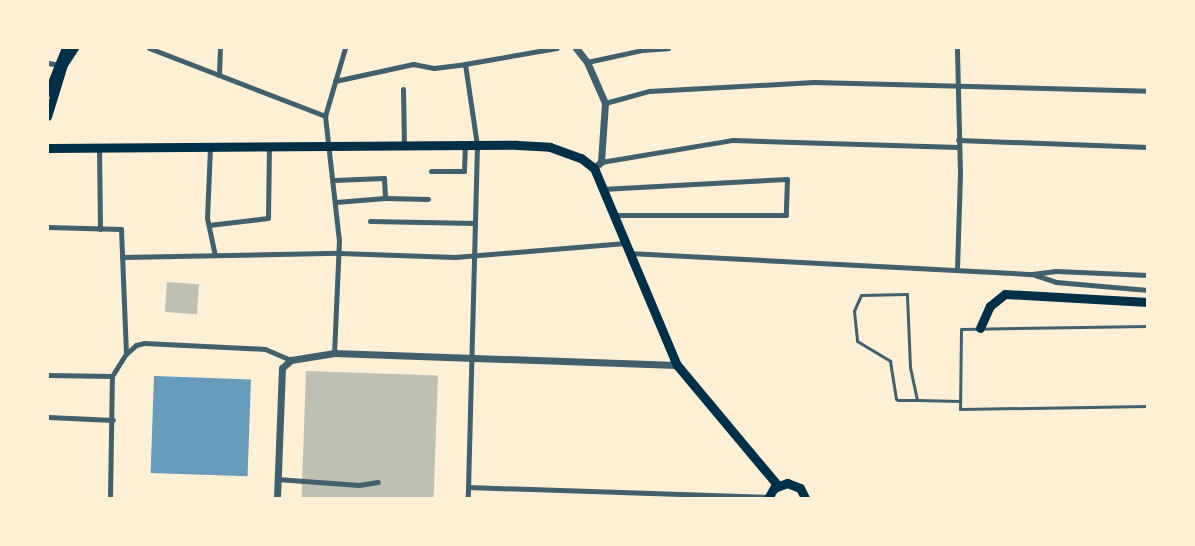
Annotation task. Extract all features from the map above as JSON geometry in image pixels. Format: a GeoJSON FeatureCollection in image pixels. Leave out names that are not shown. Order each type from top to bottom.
{"type":"FeatureCollection","features":[{"type":"Feature","properties":{"kind":"main road"},"geometry":{"type":"LineString","coordinates":[[48,93],[66,48]]}},
{"type":"Feature","properties":{"kind":"main road"},"geometry":{"type":"LineString","coordinates":[[48,117],[60,65],[75,48]]}},
{"type":"Feature","properties":{"kind":"main road"},"geometry":{"type":"LineString","coordinates":[[48,148],[331,144],[477,145],[550,147],[581,158],[594,168],[677,365],[778,486]]}},
{"type":"Feature","properties":{"kind":"main road"},"geometry":{"type":"LineString","coordinates":[[980,328],[990,306],[1005,294],[1148,302]]}},
{"type":"Feature","properties":{"kind":"main road"},"geometry":{"type":"LineString","coordinates":[[769,498],[778,486]]}},
{"type":"Feature","properties":{"kind":"main road"},"geometry":{"type":"LineString","coordinates":[[778,486],[796,486],[805,498]]}},
{"type":"Feature","properties":{"kind":"street"},"geometry":{"type":"LineString","coordinates":[[149,48],[325,116]]}},
{"type":"Feature","properties":{"kind":"street"},"geometry":{"type":"LineString","coordinates":[[219,75],[220,48]]}},
{"type":"Feature","properties":{"kind":"street"},"geometry":{"type":"LineString","coordinates":[[334,352],[339,253],[331,144],[325,116],[345,48]]}},
{"type":"Feature","properties":{"kind":"street"},"geometry":{"type":"LineString","coordinates":[[335,81],[413,64],[434,68],[557,48]]}},
{"type":"Feature","properties":{"kind":"street"},"geometry":{"type":"LineString","coordinates":[[576,48],[587,62],[605,103],[602,162]]}},
{"type":"Feature","properties":{"kind":"street"},"geometry":{"type":"LineString","coordinates":[[587,62],[642,50],[668,48]]}},
{"type":"Feature","properties":{"kind":"street"},"geometry":{"type":"LineString","coordinates":[[957,48],[957,269]]}},
{"type":"Feature","properties":{"kind":"street"},"geometry":{"type":"LineString","coordinates":[[48,63],[60,65]]}},
{"type":"Feature","properties":{"kind":"street"},"geometry":{"type":"LineString","coordinates":[[465,64],[477,145],[468,498]]}},
{"type":"Feature","properties":{"kind":"street"},"geometry":{"type":"LineString","coordinates":[[605,103],[649,91],[814,82],[1148,91]]}},
{"type":"Feature","properties":{"kind":"street"},"geometry":{"type":"LineString","coordinates":[[403,89],[404,146]]}},
{"type":"Feature","properties":{"kind":"street"},"geometry":{"type":"LineString","coordinates":[[594,168],[602,162],[733,140],[958,147]]}},
{"type":"Feature","properties":{"kind":"street"},"geometry":{"type":"LineString","coordinates":[[958,140],[1148,147]]}},
{"type":"Feature","properties":{"kind":"street"},"geometry":{"type":"LineString","coordinates":[[431,171],[464,171],[465,145]]}},
{"type":"Feature","properties":{"kind":"street"},"geometry":{"type":"LineString","coordinates":[[210,146],[209,225],[215,255]]}},
{"type":"Feature","properties":{"kind":"street"},"geometry":{"type":"LineString","coordinates":[[209,225],[268,218],[269,146]]}},
{"type":"Feature","properties":{"kind":"street"},"geometry":{"type":"LineString","coordinates":[[99,147],[100,229]]}},
{"type":"Feature","properties":{"kind":"street"},"geometry":{"type":"LineString","coordinates":[[334,180],[384,178],[384,198]]}},
{"type":"Feature","properties":{"kind":"street"},"geometry":{"type":"LineString","coordinates":[[602,189],[787,179],[786,215],[613,215]]}},
{"type":"Feature","properties":{"kind":"street"},"geometry":{"type":"LineString","coordinates":[[336,202],[384,198],[428,199]]}},
{"type":"Feature","properties":{"kind":"street"},"geometry":{"type":"LineString","coordinates":[[370,220],[475,222]]}},
{"type":"Feature","properties":{"kind":"street"},"geometry":{"type":"LineString","coordinates":[[48,227],[121,229],[126,354]]}},
{"type":"Feature","properties":{"kind":"street"},"geometry":{"type":"LineString","coordinates":[[122,257],[339,253],[474,256],[625,243]]}},
{"type":"Feature","properties":{"kind":"street"},"geometry":{"type":"LineString","coordinates":[[629,253],[1032,274],[1056,271],[1148,275]]}},
{"type":"Feature","properties":{"kind":"street"},"geometry":{"type":"LineString","coordinates":[[1032,274],[1056,282],[1148,290]]}},
{"type":"Feature","properties":{"kind":"street"},"geometry":{"type":"LineString","coordinates":[[110,498],[113,420],[112,376],[126,354],[136,345],[144,343],[265,349],[291,360]]}},
{"type":"Feature","properties":{"kind":"street"},"geometry":{"type":"LineString","coordinates":[[277,498],[282,368],[291,360],[334,352],[677,365]]}},
{"type":"Feature","properties":{"kind":"street"},"geometry":{"type":"LineString","coordinates":[[48,375],[112,376]]}},
{"type":"Feature","properties":{"kind":"street"},"geometry":{"type":"LineString","coordinates":[[48,417],[113,420]]}},
{"type":"Feature","properties":{"kind":"street"},"geometry":{"type":"LineString","coordinates":[[278,479],[359,485],[378,482]]}},
{"type":"Feature","properties":{"kind":"street"},"geometry":{"type":"LineString","coordinates":[[468,487],[769,498]]}},
{"type":"Feature","properties":{"kind":"lane"},"geometry":{"type":"LineString","coordinates":[[917,400],[910,366],[908,294],[861,295],[854,311],[857,341],[890,361],[896,399],[917,400],[960,401]]}},
{"type":"Feature","properties":{"kind":"lane"},"geometry":{"type":"LineString","coordinates":[[1148,326],[961,329],[960,409],[1148,406]]}},
{"type":"Feature","properties":{"kind":"water"},"geometry":{"type":"Polygon","coordinates":[[[154,376],[251,379],[248,476],[151,473],[154,376]]]}},
{"type":"Feature","properties":{"kind":"building"},"geometry":{"type":"Polygon","coordinates":[[[167,282],[199,284],[197,314],[165,312],[167,282]]]}},
{"type":"Feature","properties":{"kind":"building"},"geometry":{"type":"Polygon","coordinates":[[[306,371],[438,376],[434,498],[302,498],[306,371]]]}}]}
